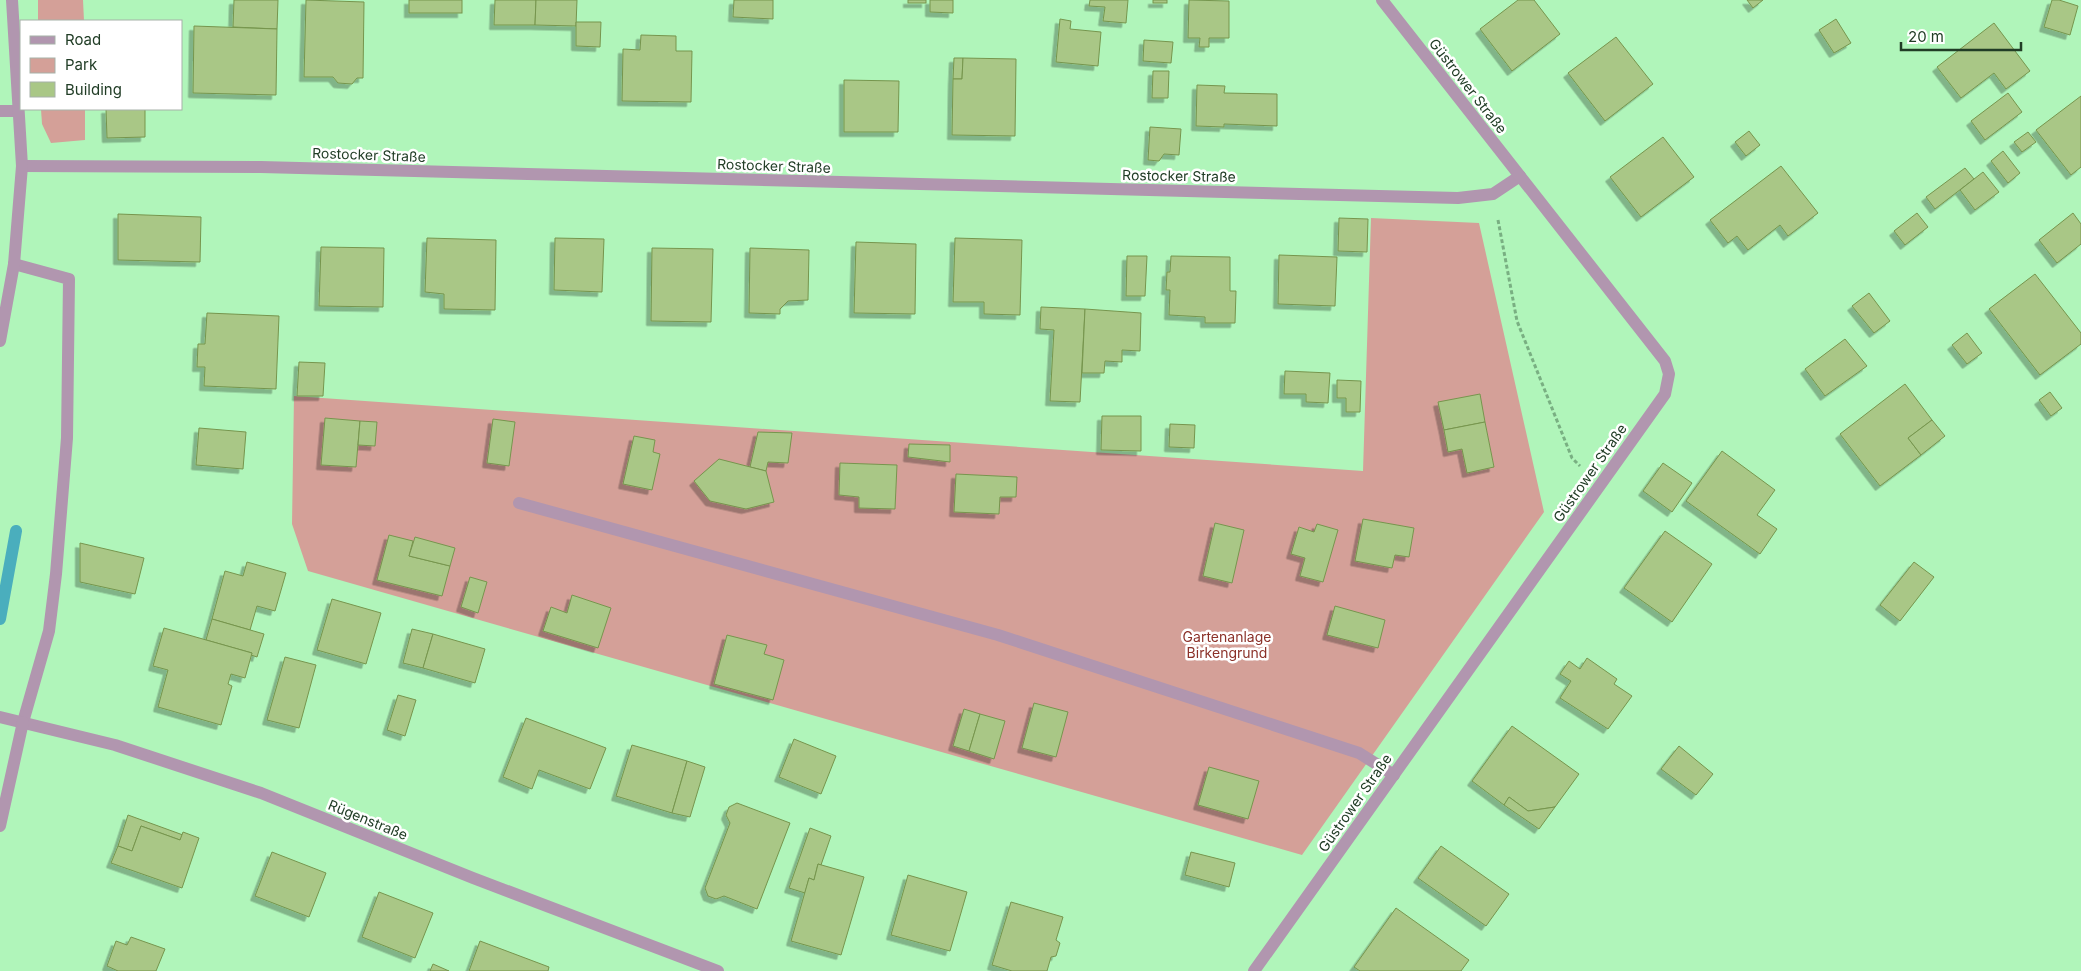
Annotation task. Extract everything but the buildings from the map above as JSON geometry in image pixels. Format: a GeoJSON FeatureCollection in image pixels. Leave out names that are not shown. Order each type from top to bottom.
{"type":"FeatureCollection","features":[{"type":"Feature","properties":{"kind":"street"},"geometry":{"type":"LineString","coordinates":[[0,341],[4,293],[14,264],[22,166],[12,0]]}},
{"type":"Feature","properties":{"kind":"street","name":"Güstrower Straße"},"geometry":{"type":"LineString","coordinates":[[1254,971],[1665,394],[1669,374],[1665,361],[1382,0]]}},
{"type":"Feature","properties":{"kind":"street"},"geometry":{"type":"LineString","coordinates":[[0,111],[18,111]]}},
{"type":"Feature","properties":{"kind":"street","name":"Rostocker Straße"},"geometry":{"type":"LineString","coordinates":[[22,166],[261,167],[1458,198],[1493,194],[1520,176]]}},
{"type":"Feature","properties":{"kind":"street"},"geometry":{"type":"LineString","coordinates":[[0,826],[23,722],[49,631],[56,574],[67,438],[69,279],[14,264]]}},
{"type":"Feature","properties":{"kind":"street"},"geometry":{"type":"LineString","coordinates":[[519,503],[998,635],[1359,753],[1394,775]]}},
{"type":"Feature","properties":{"kind":"street","name":"Rügenstraße"},"geometry":{"type":"LineString","coordinates":[[0,717],[115,745],[261,793],[473,878],[718,971]]}},
{"type":"Feature","properties":{"kind":"path"},"geometry":{"type":"LineString","coordinates":[[1493,194],[1517,320],[1572,458],[1599,487]]}},
{"type":"Feature","properties":{"kind":"green space"},"geometry":{"type":"Polygon","coordinates":[[[38,0],[83,0],[84,20],[38,20],[38,0]]]}},
{"type":"Feature","properties":{"kind":"green space"},"geometry":{"type":"Polygon","coordinates":[[[41,110],[85,110],[85,140],[51,143],[42,124],[41,110]]]}},
{"type":"Feature","properties":{"kind":"green space","name":"Gartenanlage Birkengrund"},"geometry":{"type":"Polygon","coordinates":[[[1371,218],[1479,223],[1544,512],[1302,855],[308,571],[292,524],[294,396],[1363,471],[1371,218]]]}},
{"type":"Feature","properties":{"kind":"waterway"},"geometry":{"type":"LineString","coordinates":[[0,619],[16,531]]}}]}
